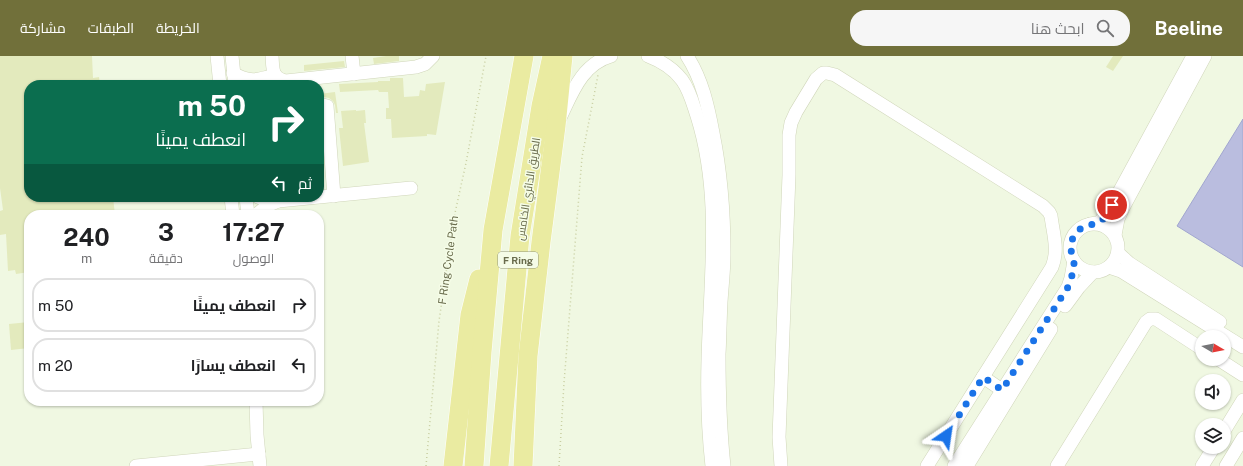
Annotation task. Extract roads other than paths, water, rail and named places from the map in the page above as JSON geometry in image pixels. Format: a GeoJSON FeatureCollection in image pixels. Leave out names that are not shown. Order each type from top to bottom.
{"type":"FeatureCollection","features":[{"type":"Feature","properties":{"kind":"highway","name":"F Ring"},"geometry":{"type":"LineString","coordinates":[[474,466],[493,230],[524,56]]}},
{"type":"Feature","properties":{"kind":"highway","name":"الطريق الدائري الخامس"},"geometry":{"type":"LineString","coordinates":[[499,466],[520,236],[541,106],[552,56]]}},
{"type":"Feature","properties":{"kind":"highway"},"geometry":{"type":"LineString","coordinates":[[523,466],[528,356],[563,56]]}},
{"type":"Feature","properties":{"kind":"highway"},"geometry":{"type":"LineString","coordinates":[[454,466],[470,315],[493,230]]}},
{"type":"Feature","properties":{"kind":"street"},"geometry":{"type":"LineString","coordinates":[[217,56],[219,80]]}},
{"type":"Feature","properties":{"kind":"street"},"geometry":{"type":"LineString","coordinates":[[232,56],[234,79],[240,77],[254,80],[354,74],[402,62],[421,66],[429,61],[433,56]]}},
{"type":"Feature","properties":{"kind":"street"},"geometry":{"type":"LineString","coordinates":[[272,56],[274,72],[279,78]]}},
{"type":"Feature","properties":{"kind":"street"},"geometry":{"type":"LineString","coordinates":[[352,56],[354,74]]}},
{"type":"Feature","properties":{"kind":"street"},"geometry":{"type":"LineString","coordinates":[[648,56],[664,63],[682,80],[705,123],[718,161],[724,222],[724,256],[719,354],[724,466]]}},
{"type":"Feature","properties":{"kind":"street"},"geometry":{"type":"LineString","coordinates":[[686,56],[702,90],[712,214],[712,262],[707,387],[712,466]]}},
{"type":"Feature","properties":{"kind":"street"},"geometry":{"type":"LineString","coordinates":[[1193,56],[1112,205],[1100,222],[1090,224],[1079,229],[1072,238],[1070,250],[1074,261],[1082,269],[1093,272],[1104,270],[1113,263],[1118,253],[1115,235],[1118,219],[1205,56]]}},
{"type":"Feature","properties":{"kind":"street"},"geometry":{"type":"LineString","coordinates":[[556,126],[580,79],[593,65],[606,58]]}},
{"type":"Feature","properties":{"kind":"street"},"geometry":{"type":"LineString","coordinates":[[781,466],[780,411],[789,135],[796,112],[816,79],[827,73],[835,75],[1044,206],[1049,212],[1056,248],[1052,266],[927,466]]}},
{"type":"Feature","properties":{"kind":"street"},"geometry":{"type":"LineString","coordinates":[[274,80],[279,78]]}},
{"type":"Feature","properties":{"kind":"street"},"geometry":{"type":"LineString","coordinates":[[324,105],[327,106],[334,196]]}},
{"type":"Feature","properties":{"kind":"street"},"geometry":{"type":"LineString","coordinates":[[324,197],[411,188]]}},
{"type":"Feature","properties":{"kind":"street"},"geometry":{"type":"LineString","coordinates":[[262,210],[276,202]]}},
{"type":"Feature","properties":{"kind":"street"},"geometry":{"type":"LineString","coordinates":[[1090,224],[1107,227],[1115,235]]}},
{"type":"Feature","properties":{"kind":"street"},"geometry":{"type":"LineString","coordinates":[[1118,253],[1129,263],[1243,337]]}},
{"type":"Feature","properties":{"kind":"street"},"geometry":{"type":"LineString","coordinates":[[954,466],[1068,287],[1074,261]]}},
{"type":"Feature","properties":{"kind":"street"},"geometry":{"type":"LineString","coordinates":[[1109,267],[1121,271],[1208,330]]}},
{"type":"Feature","properties":{"kind":"street"},"geometry":{"type":"LineString","coordinates":[[967,466],[1068,302],[1093,272]]}},
{"type":"Feature","properties":{"kind":"street"},"geometry":{"type":"LineString","coordinates":[[1057,466],[1146,322],[1150,319],[1156,320],[1195,345]]}},
{"type":"Feature","properties":{"kind":"street"},"geometry":{"type":"LineString","coordinates":[[1231,342],[1243,347]]}},
{"type":"Feature","properties":{"kind":"street"},"geometry":{"type":"LineString","coordinates":[[1229,366],[1243,375]]}},
{"type":"Feature","properties":{"kind":"street"},"geometry":{"type":"LineString","coordinates":[[983,377],[1002,390]]}},
{"type":"Feature","properties":{"kind":"street"},"geometry":{"type":"LineString","coordinates":[[1231,420],[1243,400]]}},
{"type":"Feature","properties":{"kind":"street"},"geometry":{"type":"LineString","coordinates":[[251,406],[252,417],[257,435]]}},
{"type":"Feature","properties":{"kind":"street"},"geometry":{"type":"LineString","coordinates":[[136,466],[260,460],[257,435],[256,406]]}},
{"type":"Feature","properties":{"kind":"street"},"geometry":{"type":"LineString","coordinates":[[1226,466],[1243,438]]}},
{"type":"Feature","properties":{"kind":"street"},"geometry":{"type":"LineString","coordinates":[[1202,466],[1210,454]]}},
{"type":"Feature","properties":{"kind":"water"},"geometry":{"type":"Polygon","coordinates":[[[1243,119],[1243,267],[1177,226],[1243,119]]]}}]}
